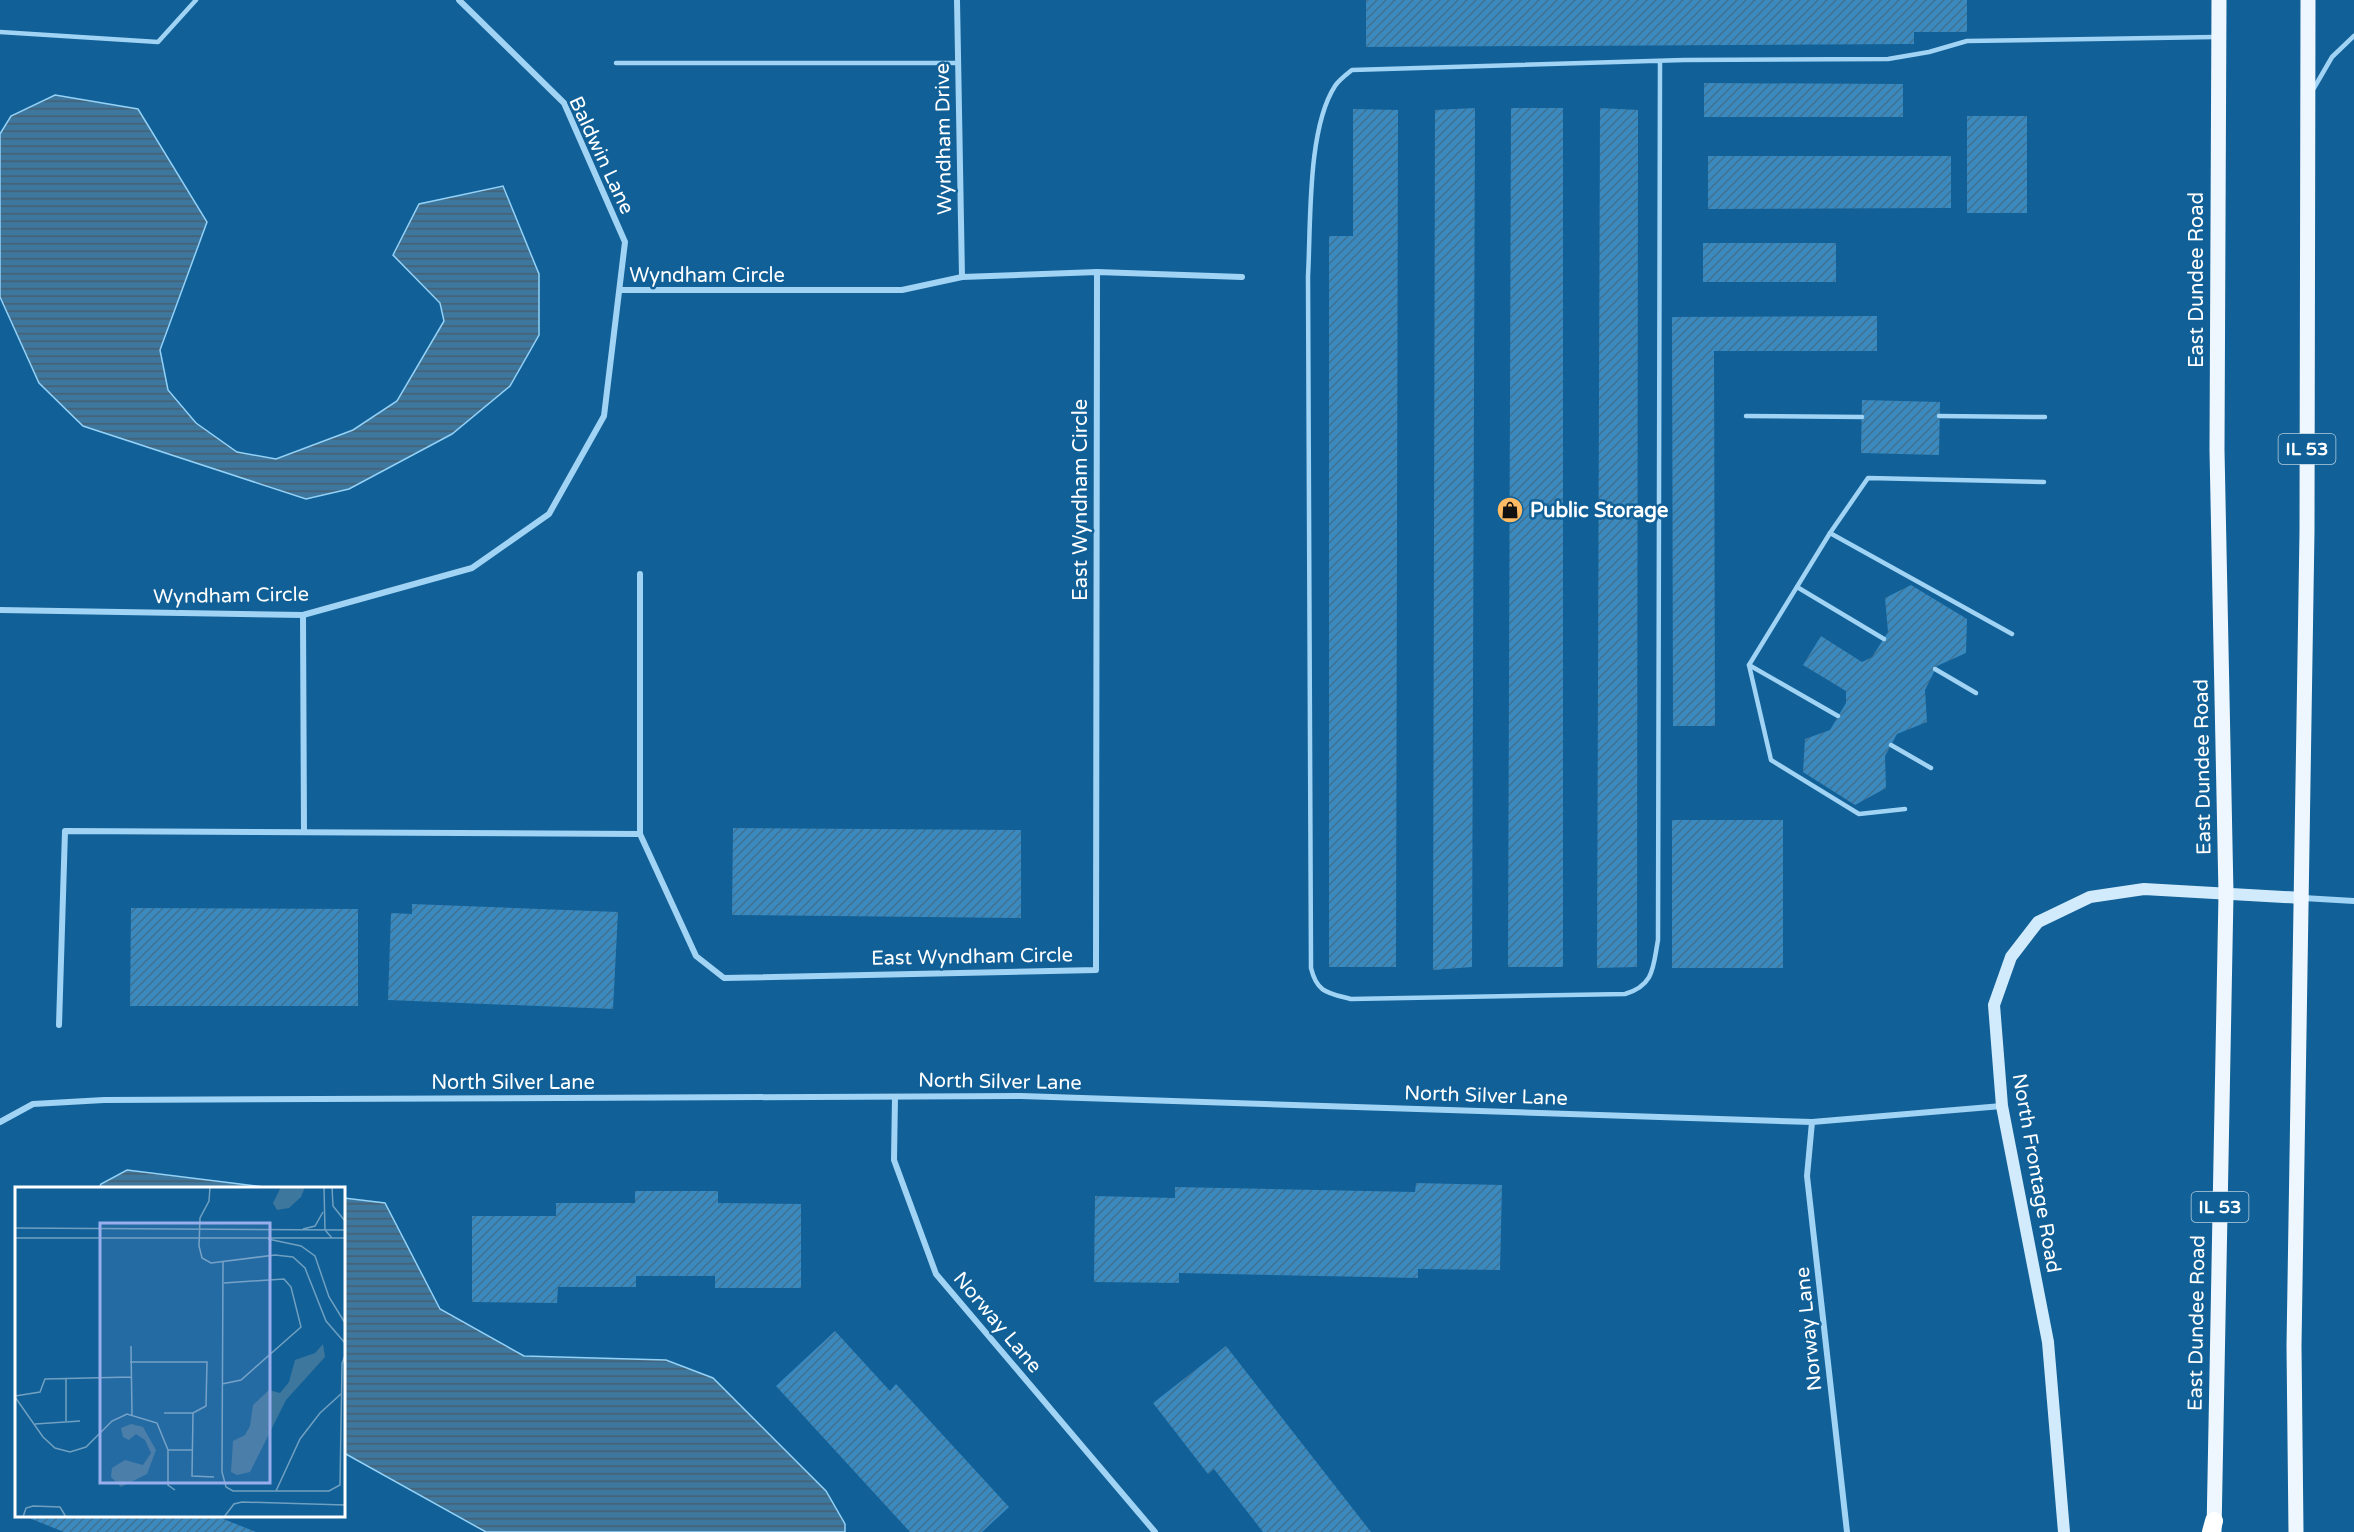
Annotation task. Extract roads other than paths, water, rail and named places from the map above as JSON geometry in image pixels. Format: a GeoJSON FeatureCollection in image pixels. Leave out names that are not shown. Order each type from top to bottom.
{"type":"FeatureCollection","features":[{"type":"Feature","properties":{"kind":"main road","name":"East Dundee Road"},"geometry":{"type":"LineString","coordinates":[[2213,1528],[2226,894],[2217,450],[2218,0]]}},
{"type":"Feature","properties":{"kind":"main road","name":"IL 53"},"geometry":{"type":"LineString","coordinates":[[2296,1532],[2294,1346],[2303,898],[2308,0]]}},
{"type":"Feature","properties":{"kind":"street","name":"Baldwin Lane"},"geometry":{"type":"LineString","coordinates":[[459,0],[564,103],[625,242],[620,290]]}},
{"type":"Feature","properties":{"kind":"street","name":"Wyndham Drive"},"geometry":{"type":"LineString","coordinates":[[957,0],[962,277]]}},
{"type":"Feature","properties":{"kind":"street","name":"Wyndham Circle"},"geometry":{"type":"LineString","coordinates":[[0,610],[303,615],[472,568],[549,514],[604,416],[620,290],[902,290],[962,277],[1097,272],[1242,277]]}},
{"type":"Feature","properties":{"kind":"street","name":"East Wyndham Circle"},"geometry":{"type":"LineString","coordinates":[[640,574],[639,834],[696,956],[724,978],[1096,970],[1097,272]]}},
{"type":"Feature","properties":{"kind":"street"},"geometry":{"type":"LineString","coordinates":[[303,615],[304,832]]}},
{"type":"Feature","properties":{"kind":"street"},"geometry":{"type":"LineString","coordinates":[[59,1025],[65,831],[639,834]]}},
{"type":"Feature","properties":{"kind":"street","name":"North Frontage Road"},"geometry":{"type":"LineString","coordinates":[[2064,1532],[2048,1342],[2002,1106],[1994,1005],[2011,957],[2038,922],[2090,897],[2145,889],[2303,898]]}},
{"type":"Feature","properties":{"kind":"street"},"geometry":{"type":"LineString","coordinates":[[2303,898],[2354,901]]}},
{"type":"Feature","properties":{"kind":"street","name":"Norway Lane"},"geometry":{"type":"LineString","coordinates":[[895,1097],[894,1160],[936,1274],[1155,1532]]}},
{"type":"Feature","properties":{"kind":"street","name":"North Silver Lane"},"geometry":{"type":"LineString","coordinates":[[0,1122],[33,1104],[104,1100],[1033,1097],[1812,1122],[2002,1106]]}},
{"type":"Feature","properties":{"kind":"street","name":"Norway Lane"},"geometry":{"type":"LineString","coordinates":[[1812,1122],[1807,1176],[1847,1532]]}},
{"type":"Feature","properties":{"kind":"lane"},"geometry":{"type":"LineString","coordinates":[[0,32],[158,42],[196,0]]}},
{"type":"Feature","properties":{"kind":"lane"},"geometry":{"type":"LineString","coordinates":[[2308,98],[2332,57],[2354,36]]}},
{"type":"Feature","properties":{"kind":"lane"},"geometry":{"type":"LineString","coordinates":[[1660,61],[1658,940],[1651,975],[1640,989],[1625,993],[1351,999],[1326,993],[1315,983],[1311,968],[1308,276],[1314,166],[1323,111],[1336,84],[1352,70],[1660,61],[1888,59],[1929,52],[1966,41],[2218,37]]}},
{"type":"Feature","properties":{"kind":"lane"},"geometry":{"type":"LineString","coordinates":[[616,63],[958,63]]}},
{"type":"Feature","properties":{"kind":"lane"},"geometry":{"type":"LineString","coordinates":[[1746,416],[1862,417]]}},
{"type":"Feature","properties":{"kind":"lane"},"geometry":{"type":"LineString","coordinates":[[1939,416],[2045,417]]}},
{"type":"Feature","properties":{"kind":"lane"},"geometry":{"type":"LineString","coordinates":[[1905,809],[1859,814],[1771,760],[1749,665],[1830,534],[1868,478],[2044,482]]}},
{"type":"Feature","properties":{"kind":"lane"},"geometry":{"type":"LineString","coordinates":[[1830,534],[2012,634]]}},
{"type":"Feature","properties":{"kind":"lane"},"geometry":{"type":"LineString","coordinates":[[1797,587],[1884,639]]}},
{"type":"Feature","properties":{"kind":"lane"},"geometry":{"type":"LineString","coordinates":[[1749,665],[1838,716]]}},
{"type":"Feature","properties":{"kind":"lane"},"geometry":{"type":"LineString","coordinates":[[1935,669],[1976,693]]}},
{"type":"Feature","properties":{"kind":"lane"},"geometry":{"type":"LineString","coordinates":[[1891,746],[1931,768]]}},
{"type":"Feature","properties":{"kind":"water"},"geometry":{"type":"Polygon","coordinates":[[[55,95],[138,109],[207,222],[160,350],[168,390],[196,423],[237,452],[276,459],[353,430],[397,401],[444,321],[440,303],[393,255],[419,204],[503,186],[539,274],[539,335],[510,386],[452,434],[349,489],[306,499],[83,426],[39,383],[0,297],[0,134],[11,116],[55,95]]]}},
{"type":"Feature","properties":{"kind":"water"},"geometry":{"type":"Polygon","coordinates":[[[127,1170],[264,1187],[100,1187],[127,1170]]]}},
{"type":"Feature","properties":{"kind":"water"},"geometry":{"type":"Polygon","coordinates":[[[345,1198],[385,1203],[440,1309],[524,1356],[666,1360],[713,1378],[826,1491],[845,1524],[845,1532],[486,1532],[345,1454],[345,1198]]]}},
{"type":"Feature","properties":{"kind":"place","name":"Public Storage"},"geometry":{"type":"Point","coordinates":[1510,510]}}]}
